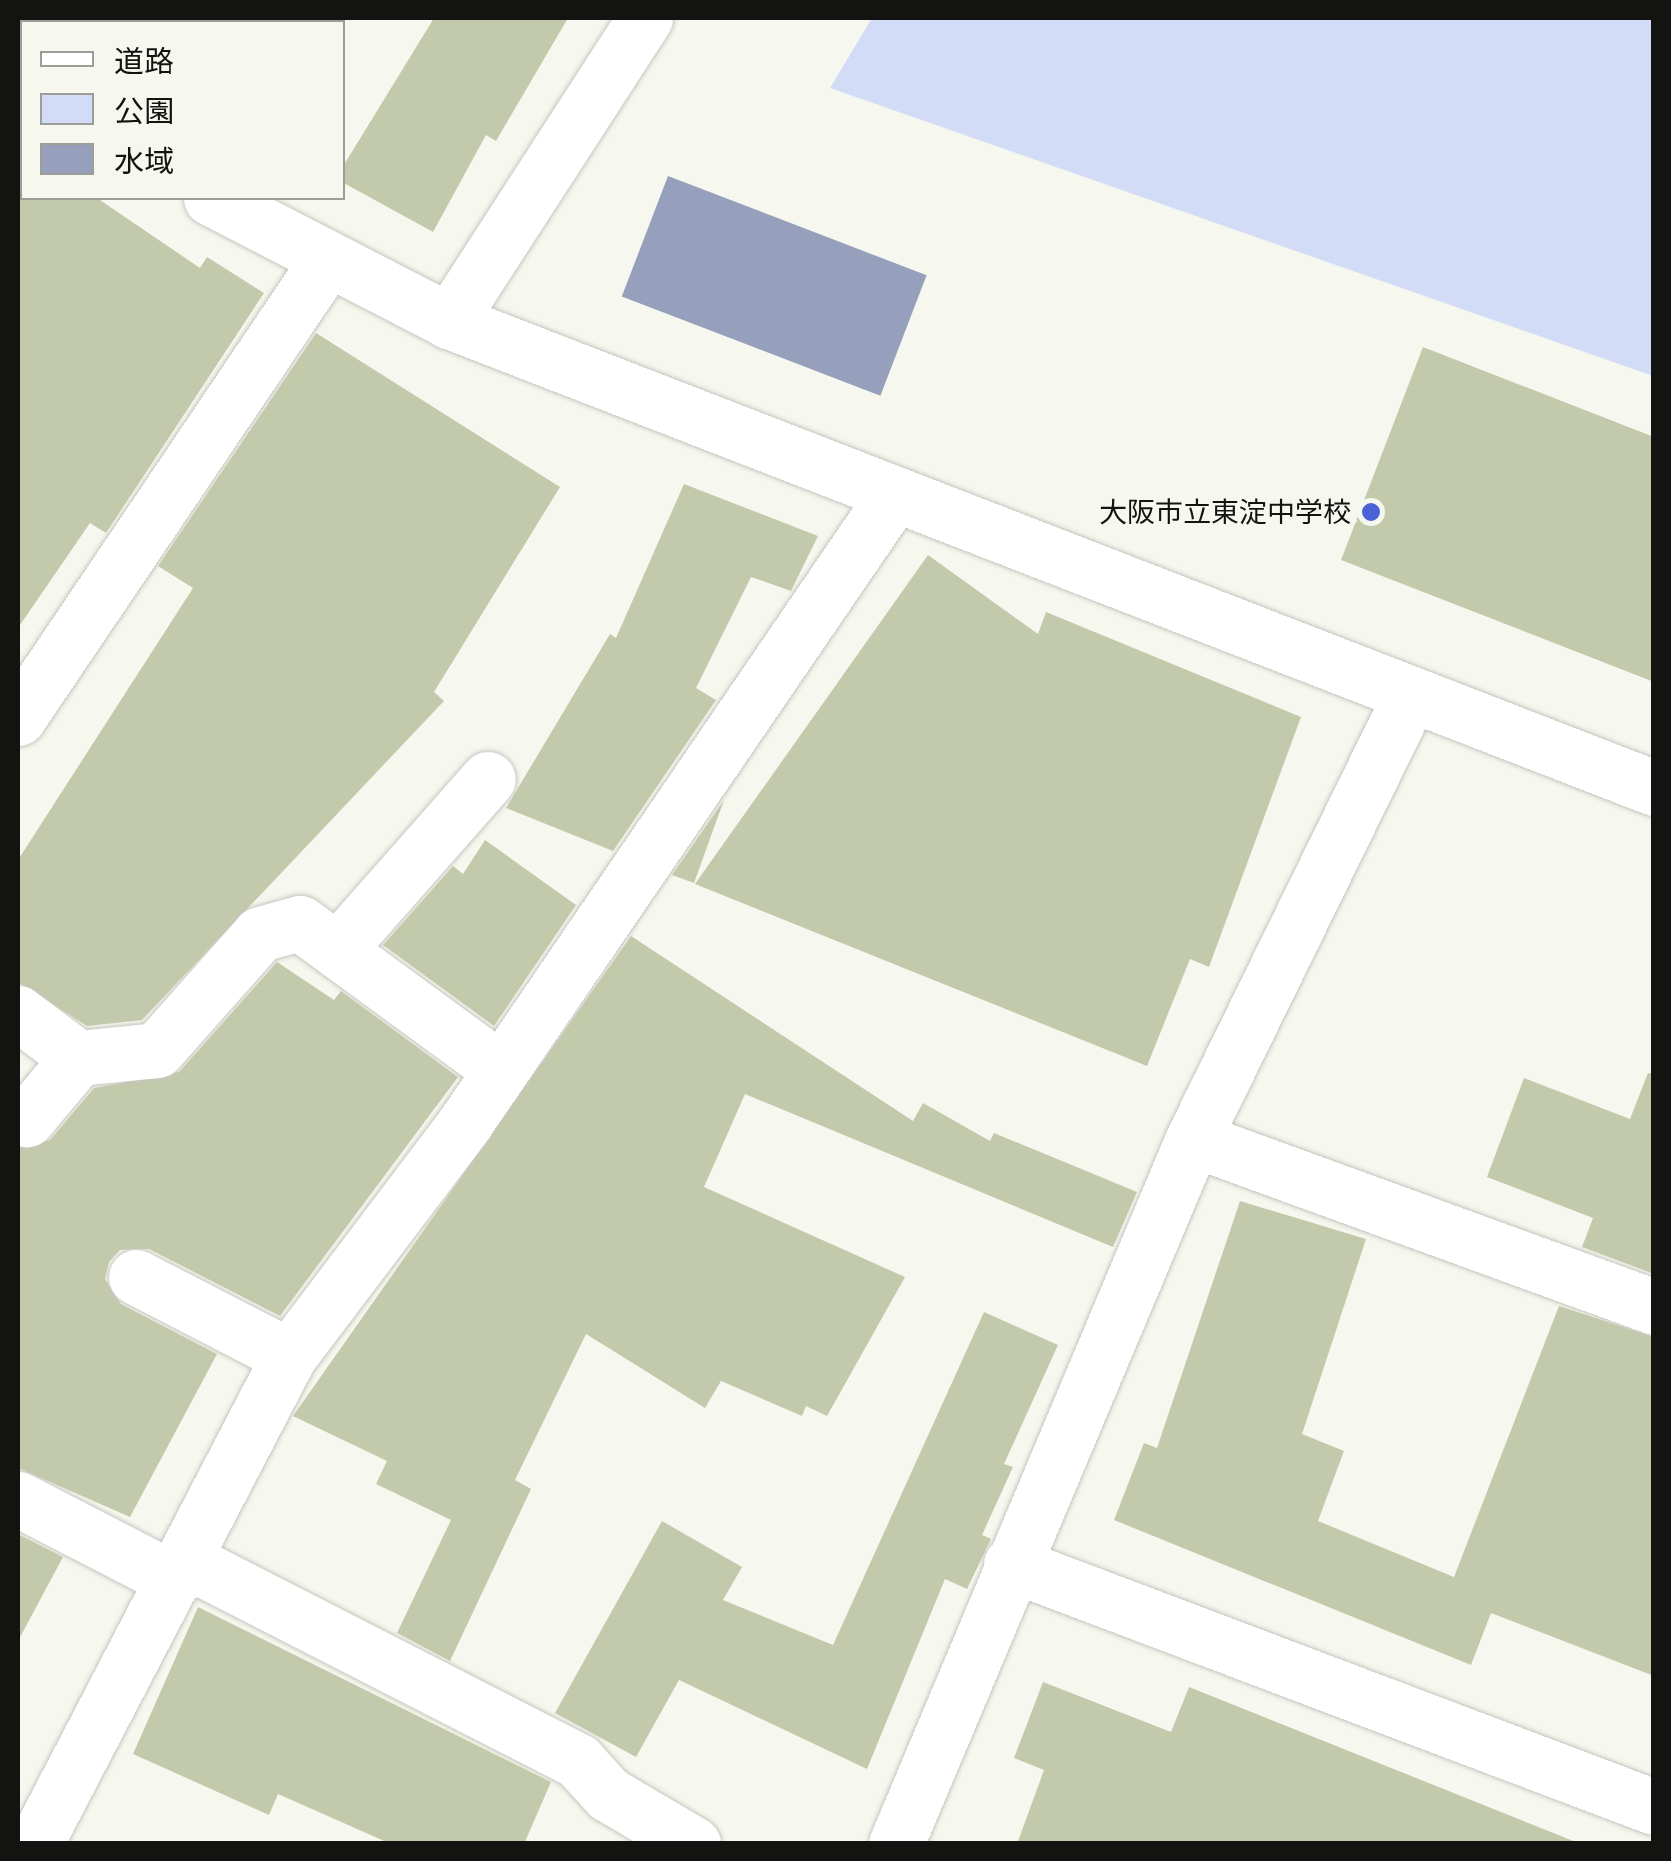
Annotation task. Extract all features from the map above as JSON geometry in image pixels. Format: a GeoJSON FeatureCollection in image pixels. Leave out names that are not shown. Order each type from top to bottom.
{"type":"FeatureCollection","features":[{"type":"Feature","properties":{"kind":"street"},"geometry":{"type":"LineString","coordinates":[[449,322],[645,18]]}},
{"type":"Feature","properties":{"kind":"street"},"geometry":{"type":"LineString","coordinates":[[215,200],[449,322],[1410,697],[1654,788]]}},
{"type":"Feature","properties":{"kind":"street"},"geometry":{"type":"LineString","coordinates":[[18,718],[328,259]]}},
{"type":"Feature","properties":{"kind":"street"},"geometry":{"type":"LineString","coordinates":[[35,1844],[169,1577],[289,1356],[501,1070],[894,495]]}},
{"type":"Feature","properties":{"kind":"street"},"geometry":{"type":"LineString","coordinates":[[896,1844],[1193,1139],[1410,697]]}},
{"type":"Feature","properties":{"kind":"street"},"geometry":{"type":"LineString","coordinates":[[337,950],[488,780]]}},
{"type":"Feature","properties":{"kind":"street"},"geometry":{"type":"LineString","coordinates":[[18,1013],[78,1058],[157,1050],[260,934],[300,924],[501,1070]]}},
{"type":"Feature","properties":{"kind":"street"},"geometry":{"type":"LineString","coordinates":[[27,1119],[78,1058]]}},
{"type":"Feature","properties":{"kind":"street"},"geometry":{"type":"LineString","coordinates":[[1193,1139],[1654,1307]]}},
{"type":"Feature","properties":{"kind":"street"},"geometry":{"type":"LineString","coordinates":[[136,1278],[289,1356]]}},
{"type":"Feature","properties":{"kind":"street"},"geometry":{"type":"LineString","coordinates":[[18,1498],[169,1577],[200,1568],[217,1576],[578,1762],[608,1794],[693,1844]]}},
{"type":"Feature","properties":{"kind":"street"},"geometry":{"type":"LineString","coordinates":[[1011,1564],[1654,1808]]}},
{"type":"Feature","properties":{"kind":"green space"},"geometry":{"type":"Polygon","coordinates":[[[872,18],[1653,18],[1653,376],[830,88],[872,18]]]}},
{"type":"Feature","properties":{"kind":"water"},"geometry":{"type":"Polygon","coordinates":[[[668,176],[927,275],[880,396],[622,296],[668,176]]]}},
{"type":"Feature","properties":{"kind":"building"},"geometry":{"type":"Polygon","coordinates":[[[434,18],[568,18],[496,141],[486,135],[433,232],[345,184],[345,163],[434,18]]]}},
{"type":"Feature","properties":{"kind":"building"},"geometry":{"type":"Polygon","coordinates":[[[18,198],[100,200],[200,268],[207,257],[264,293],[106,533],[90,523],[18,628],[18,198]]]}},
{"type":"Feature","properties":{"kind":"building"},"geometry":{"type":"Polygon","coordinates":[[[316,333],[560,487],[434,692],[444,701],[142,1020],[87,1026],[18,982],[18,860],[193,588],[158,566],[316,333]]]}},
{"type":"Feature","properties":{"kind":"building"},"geometry":{"type":"Polygon","coordinates":[[[1423,347],[1654,437],[1654,682],[1341,560],[1423,347]]]}},
{"type":"Feature","properties":{"kind":"building"},"geometry":{"type":"Polygon","coordinates":[[[684,484],[818,536],[791,591],[751,577],[696,688],[716,700],[613,851],[506,808],[610,634],[616,638],[684,484]]]}},
{"type":"Feature","properties":{"kind":"building"},"geometry":{"type":"Polygon","coordinates":[[[928,555],[1038,634],[1046,612],[1301,717],[1209,967],[1190,959],[1147,1066],[695,884],[928,555]]]}},
{"type":"Feature","properties":{"kind":"building"},"geometry":{"type":"Polygon","coordinates":[[[724,800],[694,883],[672,875],[724,800]]]}},
{"type":"Feature","properties":{"kind":"building"},"geometry":{"type":"Polygon","coordinates":[[[485,840],[576,905],[494,1026],[383,945],[453,866],[463,874],[485,840]]]}},
{"type":"Feature","properties":{"kind":"building"},"geometry":{"type":"Polygon","coordinates":[[[631,936],[913,1121],[923,1103],[990,1141],[994,1133],[1137,1192],[1113,1247],[745,1094],[704,1187],[905,1277],[827,1416],[806,1406],[802,1416],[721,1381],[705,1408],[586,1334],[515,1480],[531,1489],[450,1661],[397,1633],[451,1520],[376,1484],[387,1461],[293,1416],[631,936]]]}},
{"type":"Feature","properties":{"kind":"building"},"geometry":{"type":"Polygon","coordinates":[[[277,962],[334,1000],[341,991],[458,1077],[280,1316],[149,1249],[120,1250],[109,1262],[105,1279],[121,1304],[217,1354],[130,1517],[18,1468],[18,1148],[50,1140],[94,1088],[179,1072],[277,962]]]}},
{"type":"Feature","properties":{"kind":"building"},"geometry":{"type":"Polygon","coordinates":[[[1648,1073],[1654,1074],[1654,1274],[1582,1247],[1593,1218],[1487,1177],[1524,1078],[1630,1119],[1648,1073]]]}},
{"type":"Feature","properties":{"kind":"building"},"geometry":{"type":"Polygon","coordinates":[[[1240,1201],[1366,1239],[1302,1434],[1344,1451],[1318,1521],[1454,1577],[1559,1306],[1654,1337],[1654,1676],[1491,1613],[1471,1665],[1114,1520],[1144,1443],[1157,1448],[1240,1201]]]}},
{"type":"Feature","properties":{"kind":"building"},"geometry":{"type":"Polygon","coordinates":[[[984,1312],[1058,1345],[1004,1464],[1013,1467],[982,1535],[991,1539],[967,1589],[945,1579],[867,1769],[679,1680],[636,1757],[555,1713],[662,1521],[742,1567],[723,1600],[833,1645],[984,1312]]]}},
{"type":"Feature","properties":{"kind":"building"},"geometry":{"type":"Polygon","coordinates":[[[18,1534],[63,1557],[18,1641],[18,1534]]]}},
{"type":"Feature","properties":{"kind":"building"},"geometry":{"type":"Polygon","coordinates":[[[198,1607],[551,1782],[524,1844],[391,1844],[278,1794],[269,1815],[133,1754],[198,1607]]]}},
{"type":"Feature","properties":{"kind":"building"},"geometry":{"type":"Polygon","coordinates":[[[1043,1682],[1171,1732],[1189,1687],[1581,1844],[1017,1844],[1044,1770],[1014,1758],[1043,1682]]]}},
{"type":"Feature","properties":{"kind":"place","name":"大阪市立東淀中学校"},"geometry":{"type":"Point","coordinates":[1371,512]}}]}
